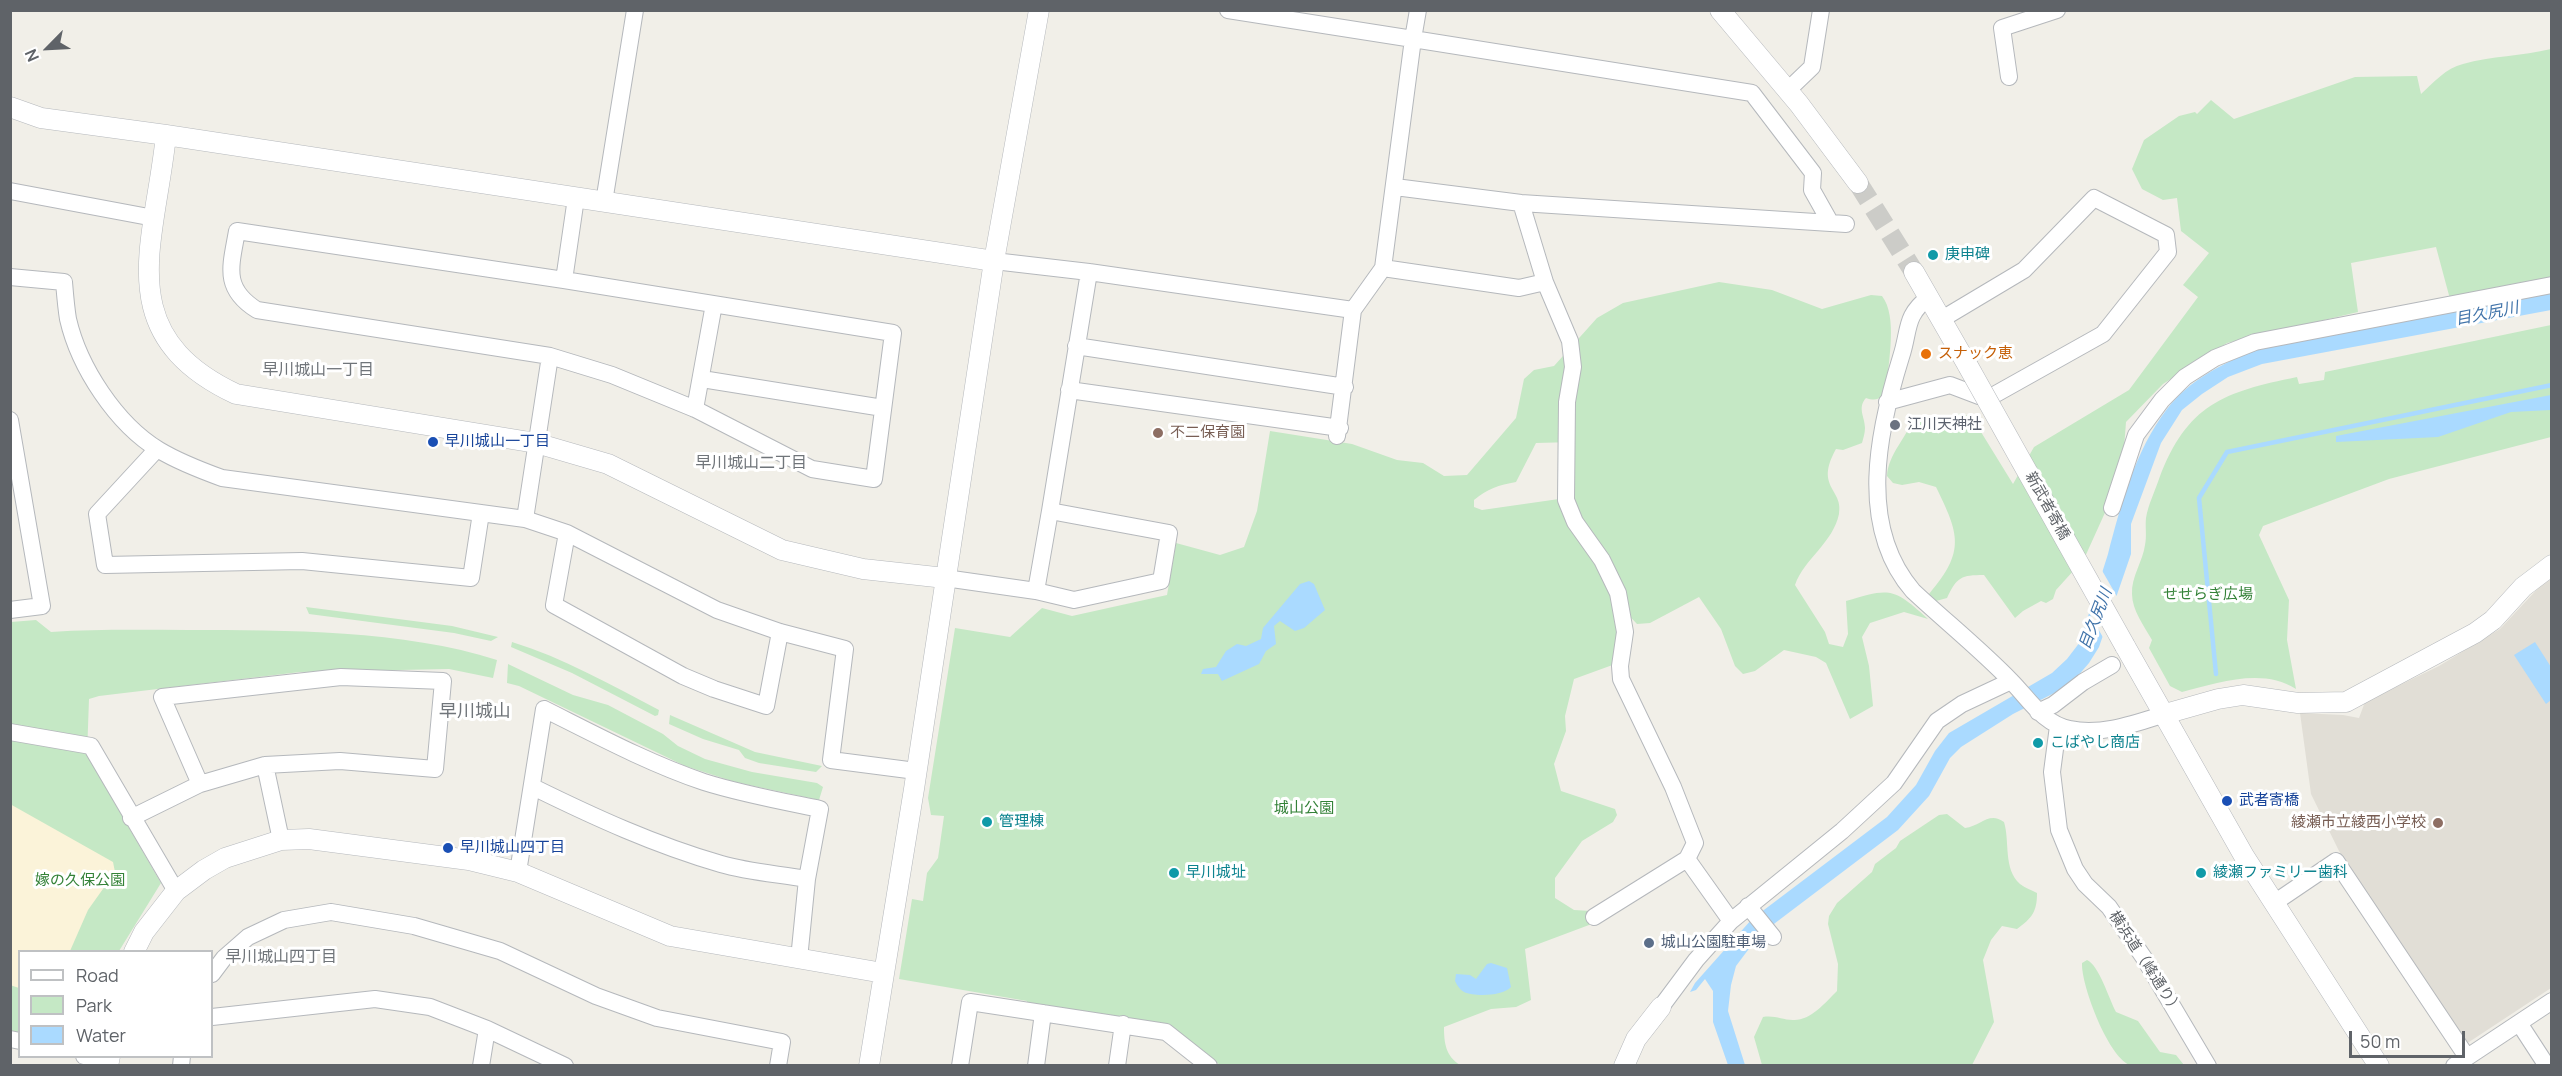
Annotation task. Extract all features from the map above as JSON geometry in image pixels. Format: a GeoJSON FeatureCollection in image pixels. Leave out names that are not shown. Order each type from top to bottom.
{"type":"FeatureCollection","features":[{"type":"Feature","properties":{"kind":"street"},"geometry":{"type":"LineString","coordinates":[[604,202],[635,10]]}},
{"type":"Feature","properties":{"kind":"street"},"geometry":{"type":"LineString","coordinates":[[1017,124],[1021,62],[1029,10]]}},
{"type":"Feature","properties":{"kind":"street"},"geometry":{"type":"LineString","coordinates":[[869,1065],[994,261],[1039,10]]}},
{"type":"Feature","properties":{"kind":"street"},"geometry":{"type":"LineString","coordinates":[[1228,10],[1752,93],[1813,173],[1812,190],[1838,223],[1521,203],[1395,187]]}},
{"type":"Feature","properties":{"kind":"street"},"geometry":{"type":"LineString","coordinates":[[1069,390],[1338,432],[1353,310],[1383,268],[1418,10]]}},
{"type":"Feature","properties":{"kind":"street"},"geometry":{"type":"LineString","coordinates":[[1720,10],[1788,90],[1858,183]]}},
{"type":"Feature","properties":{"kind":"street"},"geometry":{"type":"LineString","coordinates":[[1788,90],[1812,67],[1821,10]]}},
{"type":"Feature","properties":{"kind":"street"},"geometry":{"type":"LineString","coordinates":[[2009,77],[2002,28],[2057,10]]}},
{"type":"Feature","properties":{"kind":"street"},"geometry":{"type":"LineString","coordinates":[[10,107],[41,118],[994,261],[1089,272],[1353,310]]}},
{"type":"Feature","properties":{"kind":"street"},"geometry":{"type":"LineString","coordinates":[[166,135],[148,264],[148,290],[153,312],[165,338],[192,369],[210,382],[236,394],[536,443],[608,464],[782,550],[863,568],[1036,591],[1074,600],[1161,581],[1169,533],[1050,511]]}},
{"type":"Feature","properties":{"kind":"street"},"geometry":{"type":"LineString","coordinates":[[10,191],[154,218]]}},
{"type":"Feature","properties":{"kind":"street"},"geometry":{"type":"LineString","coordinates":[[564,280],[576,198]]}},
{"type":"Feature","properties":{"kind":"street"},"geometry":{"type":"LineString","coordinates":[[1887,402],[1950,385],[1979,396],[1994,395],[2103,334],[2168,252],[2166,235],[2094,198],[2024,270],[1942,319]]}},
{"type":"Feature","properties":{"kind":"street"},"geometry":{"type":"LineString","coordinates":[[1521,203],[1545,282],[1570,341],[1573,367],[1567,402],[1566,500],[1575,522],[1602,560],[1618,593],[1625,632],[1620,666],[1621,680],[1672,787],[1695,843],[1687,859],[1594,917]]}},
{"type":"Feature","properties":{"kind":"street"},"geometry":{"type":"LineString","coordinates":[[237,231],[564,280],[893,333],[874,479],[812,469],[695,409],[612,375],[550,356],[257,310],[243,302],[235,290],[230,273],[237,231]]}},
{"type":"Feature","properties":{"kind":"street"},"geometry":{"type":"LineString","coordinates":[[1383,268],[1519,288],[1545,282]]}},
{"type":"Feature","properties":{"kind":"street"},"geometry":{"type":"LineString","coordinates":[[1036,591],[1089,272]]}},
{"type":"Feature","properties":{"kind":"street","name":"新武者寄橋"},"geometry":{"type":"LineString","coordinates":[[1914,272],[2244,856],[2379,1065]]}},
{"type":"Feature","properties":{"kind":"street"},"geometry":{"type":"LineString","coordinates":[[10,277],[64,282],[68,319],[84,360],[104,398],[129,426],[157,449],[196,469],[222,478],[525,519],[567,533],[717,610],[780,632],[845,649],[831,760],[916,771]]}},
{"type":"Feature","properties":{"kind":"street"},"geometry":{"type":"LineString","coordinates":[[2112,508],[2136,435],[2162,400],[2185,377],[2215,358],[2255,342],[2552,285]]}},
{"type":"Feature","properties":{"kind":"street"},"geometry":{"type":"LineString","coordinates":[[1929,297],[1911,315],[1905,345],[1887,402],[1878,452],[1877,483],[1880,512],[1893,562],[1912,591],[2014,684],[2037,711],[2058,726],[2073,730],[2098,730],[2218,699],[2243,695],[2298,703],[2346,702],[2475,633],[2493,620],[2523,587],[2552,565]]}},
{"type":"Feature","properties":{"kind":"street"},"geometry":{"type":"LineString","coordinates":[[695,409],[714,304]]}},
{"type":"Feature","properties":{"kind":"street"},"geometry":{"type":"LineString","coordinates":[[1076,346],[1345,387]]}},
{"type":"Feature","properties":{"kind":"street"},"geometry":{"type":"LineString","coordinates":[[525,519],[550,356]]}},
{"type":"Feature","properties":{"kind":"street"},"geometry":{"type":"LineString","coordinates":[[702,379],[883,408]]}},
{"type":"Feature","properties":{"kind":"street"},"geometry":{"type":"LineString","coordinates":[[10,420],[42,606],[10,610]]}},
{"type":"Feature","properties":{"kind":"street"},"geometry":{"type":"LineString","coordinates":[[157,449],[97,514],[105,565],[302,561],[471,578],[481,513]]}},
{"type":"Feature","properties":{"kind":"street"},"geometry":{"type":"LineString","coordinates":[[567,533],[555,605],[684,676],[714,689],[766,706],[780,632]]}},
{"type":"Feature","properties":{"kind":"street"},"geometry":{"type":"LineString","coordinates":[[2037,711],[2054,705],[2083,682],[2112,665]]}},
{"type":"Feature","properties":{"kind":"street"},"geometry":{"type":"LineString","coordinates":[[131,818],[200,784],[265,765],[340,761],[435,769],[443,681],[341,677],[162,697],[200,784]]}},
{"type":"Feature","properties":{"kind":"street"},"geometry":{"type":"LineString","coordinates":[[1624,1065],[1636,1039],[1696,960],[1731,921],[1751,909],[1894,783],[1937,721],[1962,704],[2014,684]]}},
{"type":"Feature","properties":{"kind":"street"},"geometry":{"type":"LineString","coordinates":[[518,872],[544,709],[644,759],[703,782],[820,809],[807,879],[799,959]]}},
{"type":"Feature","properties":{"kind":"street","name":"横浜道（峰通り）"},"geometry":{"type":"LineString","coordinates":[[2058,726],[2052,772],[2060,830],[2075,869],[2085,884],[2109,907],[2133,941],[2208,1065]]}},
{"type":"Feature","properties":{"kind":"street"},"geometry":{"type":"LineString","coordinates":[[10,732],[91,746],[131,818],[176,891]]}},
{"type":"Feature","properties":{"kind":"street"},"geometry":{"type":"LineString","coordinates":[[265,765],[281,840]]}},
{"type":"Feature","properties":{"kind":"street"},"geometry":{"type":"LineString","coordinates":[[533,787],[604,822],[650,840],[723,864],[807,879]]}},
{"type":"Feature","properties":{"kind":"street"},"geometry":{"type":"LineString","coordinates":[[135,950],[144,932],[176,891],[225,858],[281,840],[309,839],[469,860],[518,872],[670,936],[884,973]]}},
{"type":"Feature","properties":{"kind":"street"},"geometry":{"type":"LineString","coordinates":[[1687,859],[1731,921]]}},
{"type":"Feature","properties":{"kind":"street"},"geometry":{"type":"LineString","coordinates":[[2274,903],[2336,861],[2462,1062],[2552,1001]]}},
{"type":"Feature","properties":{"kind":"street"},"geometry":{"type":"LineString","coordinates":[[1751,909],[1772,936]]}},
{"type":"Feature","properties":{"kind":"street"},"geometry":{"type":"LineString","coordinates":[[213,973],[224,958],[248,937],[284,920],[331,912],[414,926],[500,951],[596,996],[657,1018],[782,1042],[778,1065]]}},
{"type":"Feature","properties":{"kind":"street"},"geometry":{"type":"LineString","coordinates":[[213,1017],[375,999],[430,1007],[487,1029],[565,1065]]}},
{"type":"Feature","properties":{"kind":"street"},"geometry":{"type":"LineString","coordinates":[[960,1065],[970,1002],[1166,1032],[1209,1065]]}},
{"type":"Feature","properties":{"kind":"street"},"geometry":{"type":"LineString","coordinates":[[1036,1065],[1043,1013]]}},
{"type":"Feature","properties":{"kind":"street"},"geometry":{"type":"LineString","coordinates":[[2519,1023],[2547,1065]]}},
{"type":"Feature","properties":{"kind":"street"},"geometry":{"type":"LineString","coordinates":[[1117,1065],[1123,1024]]}},
{"type":"Feature","properties":{"kind":"street"},"geometry":{"type":"LineString","coordinates":[[481,1065],[487,1029]]}},
{"type":"Feature","properties":{"kind":"street"},"geometry":{"type":"LineString","coordinates":[[94,1058],[109,1061]]}},
{"type":"Feature","properties":{"kind":"shaded area","name":"綾瀬市立綾西小学校"},"geometry":{"type":"Polygon","coordinates":[[[2551,579],[2551,988],[2466,1044],[2339,851],[2311,794],[2300,713],[2359,718],[2365,702],[2439,666],[2500,629],[2542,584],[2551,579]]]}},
{"type":"Feature","properties":{"kind":"green space"},"geometry":{"type":"Polygon","coordinates":[[[2551,49],[2551,278],[2450,299],[2436,247],[2351,263],[2358,312],[2227,343],[2163,384],[2126,422],[2122,475],[2084,559],[2056,590],[2053,599],[2046,603],[2041,601],[2015,618],[1984,575],[1965,577],[1957,581],[1947,598],[1936,601],[1929,594],[1941,579],[1954,554],[1954,530],[1950,518],[1936,487],[1919,482],[1902,485],[1893,483],[1887,476],[1894,453],[1915,415],[1922,415],[1930,425],[1940,426],[1950,417],[1962,413],[1973,419],[2013,484],[2034,447],[2129,390],[2198,297],[2183,285],[2209,253],[2181,231],[2177,198],[2163,200],[2142,189],[2132,169],[2144,140],[2179,116],[2195,112],[2197,114],[2211,100],[2234,119],[2355,77],[2417,76],[2421,94],[2440,76],[2457,66],[2484,59],[2551,49]]]}},
{"type":"Feature","properties":{"kind":"green space","name":"城山公園"},"geometry":{"type":"Polygon","coordinates":[[[1719,282],[1772,290],[1822,309],[1871,295],[1882,296],[1890,315],[1891,327],[1887,387],[1879,398],[1874,400],[1866,398],[1863,402],[1865,428],[1862,443],[1843,450],[1836,449],[1828,472],[1831,487],[1838,499],[1839,514],[1836,524],[1795,585],[1825,632],[1829,644],[1843,647],[1848,634],[1846,601],[1872,594],[1890,593],[1898,596],[1928,619],[1904,612],[1870,623],[1862,637],[1869,666],[1873,706],[1850,719],[1826,663],[1816,657],[1784,650],[1755,671],[1743,674],[1735,666],[1721,629],[1699,597],[1650,623],[1637,624],[1617,603],[1618,663],[1574,679],[1565,716],[1566,731],[1554,764],[1561,791],[1615,809],[1617,815],[1613,822],[1582,841],[1555,878],[1555,898],[1574,910],[1591,911],[1597,922],[1525,949],[1531,1000],[1516,1007],[1491,1009],[1444,1027],[1447,1049],[1460,1065],[1220,1065],[1167,1024],[1027,1004],[1027,1001],[899,979],[912,899],[923,901],[927,873],[938,858],[944,816],[931,815],[928,798],[955,628],[1010,637],[1042,608],[1072,616],[1167,595],[1176,543],[1220,555],[1244,547],[1257,511],[1270,431],[1352,444],[1397,460],[1423,463],[1444,476],[1467,475],[1516,418],[1524,379],[1534,370],[1554,366],[1597,318],[1623,303],[1719,282]],[[1574,442],[1536,443],[1516,482],[1484,493],[1474,500],[1474,507],[1482,510],[1559,499],[1574,442]]]}},
{"type":"Feature","properties":{"kind":"green space","name":"せせらぎ広場"},"geometry":{"type":"Polygon","coordinates":[[[2551,325],[2551,437],[2389,479],[2263,526],[2259,535],[2289,600],[2287,640],[2296,689],[2283,682],[2254,678],[2224,681],[2182,692],[2170,686],[2149,648],[2152,640],[2136,612],[2132,588],[2144,551],[2148,508],[2170,454],[2182,434],[2196,418],[2229,396],[2271,383],[2297,377],[2299,384],[2324,380],[2325,372],[2551,325]]]}},
{"type":"Feature","properties":{"kind":"green space"},"geometry":{"type":"Polygon","coordinates":[[[306,607],[452,626],[498,637],[491,641],[454,633],[309,614],[306,607]]]}},
{"type":"Feature","properties":{"kind":"green space","name":"嫁の久保公園"},"geometry":{"type":"Polygon","coordinates":[[[36,620],[51,632],[226,630],[384,637],[461,650],[497,660],[493,678],[449,669],[300,672],[89,699],[87,755],[161,883],[120,950],[18,950],[18,1034],[11,1032],[11,622],[36,620]]]}},
{"type":"Feature","properties":{"kind":"green space"},"geometry":{"type":"Polygon","coordinates":[[[512,642],[587,673],[659,710],[658,715],[655,716],[572,673],[511,647],[512,642]]]}},
{"type":"Feature","properties":{"kind":"green space"},"geometry":{"type":"Polygon","coordinates":[[[508,664],[573,695],[608,705],[705,759],[752,772],[817,783],[823,787],[819,800],[735,782],[685,766],[519,686],[507,683],[508,664]]]}},
{"type":"Feature","properties":{"kind":"green space"},"geometry":{"type":"Polygon","coordinates":[[[670,715],[755,752],[822,766],[816,772],[759,763],[745,758],[739,750],[703,739],[669,724],[670,715]]]}},
{"type":"Feature","properties":{"kind":"green space"},"geometry":{"type":"Polygon","coordinates":[[[1947,814],[1965,828],[1994,818],[2004,822],[2011,871],[2020,884],[2037,893],[2035,910],[2030,918],[2017,929],[2002,926],[1991,940],[1983,960],[1994,1022],[1972,1065],[1762,1065],[1754,1037],[1763,1017],[1793,1020],[1805,1018],[1837,991],[1838,964],[1828,924],[1829,916],[1837,903],[1872,872],[1875,864],[1896,848],[1900,841],[1939,815],[1947,814]]]}},
{"type":"Feature","properties":{"kind":"green space"},"geometry":{"type":"Polygon","coordinates":[[[2087,960],[2100,975],[2116,1012],[2138,1021],[2160,1052],[2176,1055],[2184,1065],[2138,1067],[2123,1061],[2106,1037],[2091,1004],[2082,963],[2087,960]]]}},
{"type":"Feature","properties":{"kind":"sand"},"geometry":{"type":"Polygon","coordinates":[[[10,804],[113,862],[115,872],[88,910],[70,950],[18,950],[18,988],[10,985],[10,804]]]}},
{"type":"Feature","properties":{"kind":"water","name":"目久尻川"},"geometry":{"type":"Polygon","coordinates":[[[2551,292],[2551,310],[2262,364],[2228,377],[2182,410],[2161,443],[2131,524],[2131,554],[2099,647],[2089,663],[2070,685],[2013,714],[1961,747],[1950,758],[1929,796],[1898,830],[1758,936],[1736,966],[1728,1011],[1745,1065],[1728,1065],[1713,1022],[1713,991],[1705,979],[1696,990],[1690,992],[1695,983],[1752,919],[1887,817],[1916,785],[1935,751],[1949,733],[2052,673],[2067,659],[2080,642],[2130,478],[2146,442],[2176,398],[2208,373],[2258,349],[2551,292]]]}},
{"type":"Feature","properties":{"kind":"water"},"geometry":{"type":"Polygon","coordinates":[[[2551,395],[2551,410],[2511,412],[2438,437],[2336,442],[2336,436],[2551,395]]]}},
{"type":"Feature","properties":{"kind":"water"},"geometry":{"type":"Polygon","coordinates":[[[1309,581],[1314,584],[1325,610],[1304,628],[1295,631],[1280,621],[1274,626],[1276,644],[1266,651],[1259,664],[1222,681],[1218,674],[1201,674],[1203,669],[1216,667],[1226,651],[1237,644],[1246,646],[1261,639],[1263,628],[1300,584],[1309,581]]]}},
{"type":"Feature","properties":{"kind":"water"},"geometry":{"type":"Polygon","coordinates":[[[2535,642],[2551,667],[2551,700],[2546,704],[2514,655],[2535,642]]]}},
{"type":"Feature","properties":{"kind":"water"},"geometry":{"type":"Polygon","coordinates":[[[1487,964],[1507,968],[1511,987],[1507,990],[1496,994],[1469,994],[1464,992],[1455,981],[1456,974],[1470,975],[1476,979],[1487,964]]]}},
{"type":"Feature","properties":{"kind":"pier"},"geometry":{"type":"Polygon","coordinates":[[[2100,567],[2119,600],[2105,641],[2087,609],[2100,567]]]}},
{"type":"Feature","properties":{"kind":"waterway"},"geometry":{"type":"LineString","coordinates":[[2216,674],[2199,498],[2227,452],[2552,385]]}},
{"type":"Feature","properties":{"kind":"tunnel"},"geometry":{"type":"LineString","coordinates":[[1858,183],[1914,272]]}},
{"type":"Feature","properties":{"kind":"place","name":"庚申碑"},"geometry":{"type":"Point","coordinates":[1933,255]}},
{"type":"Feature","properties":{"kind":"place","name":"スナック恵"},"geometry":{"type":"Point","coordinates":[1926,354]}},
{"type":"Feature","properties":{"kind":"place","name":"江川天神社"},"geometry":{"type":"Point","coordinates":[1895,425]}},
{"type":"Feature","properties":{"kind":"place","name":"不二保育園"},"geometry":{"type":"Point","coordinates":[1158,433]}},
{"type":"Feature","properties":{"kind":"place","name":"早川城山一丁目"},"geometry":{"type":"Point","coordinates":[433,442]}},
{"type":"Feature","properties":{"kind":"place","name":"こばやし商店"},"geometry":{"type":"Point","coordinates":[2038,743]}},
{"type":"Feature","properties":{"kind":"place","name":"武者寄橋"},"geometry":{"type":"Point","coordinates":[2227,801]}},
{"type":"Feature","properties":{"kind":"place","name":"管理棟"},"geometry":{"type":"Point","coordinates":[987,822]}},
{"type":"Feature","properties":{"kind":"place","name":"綾瀬市立綾西小学校"},"geometry":{"type":"Point","coordinates":[2438,823]}},
{"type":"Feature","properties":{"kind":"place","name":"早川城山四丁目"},"geometry":{"type":"Point","coordinates":[448,848]}},
{"type":"Feature","properties":{"kind":"place","name":"早川城址"},"geometry":{"type":"Point","coordinates":[1174,873]}},
{"type":"Feature","properties":{"kind":"place","name":"綾瀬ファミリー歯科"},"geometry":{"type":"Point","coordinates":[2201,873]}},
{"type":"Feature","properties":{"kind":"place","name":"城山公園駐車場"},"geometry":{"type":"Point","coordinates":[1649,943]}},
{"type":"Feature","properties":{"kind":"district","name":"早川城山一丁目"},"geometry":{"type":"Point","coordinates":[318,371]}},
{"type":"Feature","properties":{"kind":"district","name":"早川城山二丁目"},"geometry":{"type":"Point","coordinates":[751,464]}},
{"type":"Feature","properties":{"kind":"district","name":"早川城山"},"geometry":{"type":"Point","coordinates":[475,712]}},
{"type":"Feature","properties":{"kind":"district","name":"早川城山四丁目"},"geometry":{"type":"Point","coordinates":[281,958]}}]}
